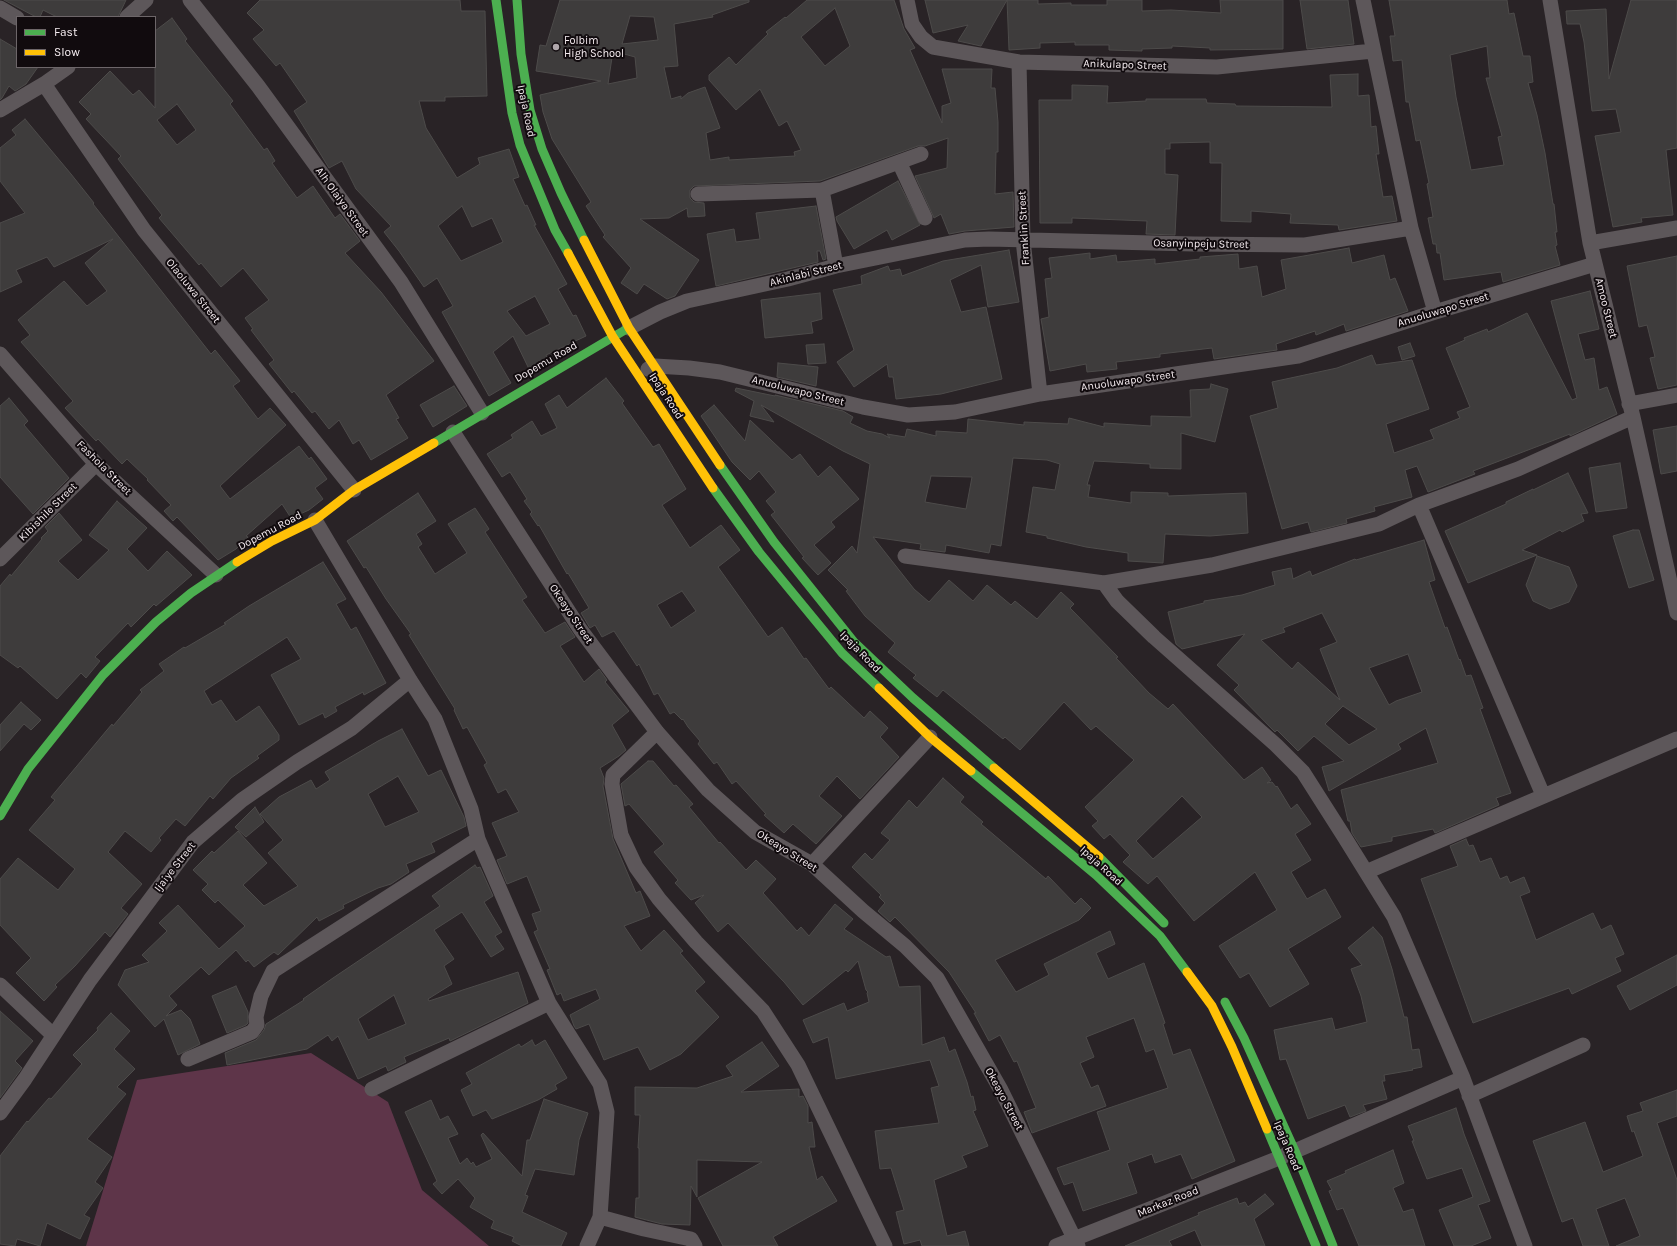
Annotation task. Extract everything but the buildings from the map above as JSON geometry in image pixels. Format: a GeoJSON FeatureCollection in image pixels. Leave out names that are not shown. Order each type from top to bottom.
{"type":"FeatureCollection","features":[{"type":"Feature","properties":{"kind":"main road","name":"Ipaja Road"},"geometry":{"type":"LineString","coordinates":[[496,0],[512,113],[520,145],[555,230],[613,337],[714,490],[759,552],[842,653],[930,737],[1096,875],[1160,936],[1212,1006],[1232,1047],[1316,1246]]}},
{"type":"Feature","properties":{"kind":"main road","name":"Ipaja Road"},"geometry":{"type":"LineString","coordinates":[[517,0],[521,54],[530,110],[542,149],[561,193],[629,328],[734,487],[774,542],[854,642],[913,698],[1074,838],[1107,864],[1169,928],[1160,936]]}},
{"type":"Feature","properties":{"kind":"main road","name":"Dopemu Road"},"geometry":{"type":"LineString","coordinates":[[0,816],[28,769],[103,674],[156,622],[216,575],[272,541],[316,520],[354,490],[629,328]]}},
{"type":"Feature","properties":{"kind":"main road","name":"Ipaja Road"},"geometry":{"type":"LineString","coordinates":[[1220,995],[1238,1027],[1295,1151],[1333,1246]]}},
{"type":"Feature","properties":{"kind":"street"},"geometry":{"type":"LineString","coordinates":[[128,16],[146,0]]}},
{"type":"Feature","properties":{"kind":"street","name":"Alh Olaiya Street"},"geometry":{"type":"LineString","coordinates":[[190,0],[258,86],[401,282],[482,414]]}},
{"type":"Feature","properties":{"kind":"street","name":"Anikulapo Street"},"geometry":{"type":"LineString","coordinates":[[907,0],[912,24],[921,37],[933,46],[1019,62],[1217,68],[1373,51]]}},
{"type":"Feature","properties":{"kind":"street"},"geometry":{"type":"LineString","coordinates":[[1363,0],[1411,228],[1435,312]]}},
{"type":"Feature","properties":{"kind":"street","name":"Amoo Street"},"geometry":{"type":"LineString","coordinates":[[1550,0],[1590,243],[1631,411],[1677,613]]}},
{"type":"Feature","properties":{"kind":"street"},"geometry":{"type":"LineString","coordinates":[[0,8],[16,17]]}},
{"type":"Feature","properties":{"kind":"street","name":"Franklin Street"},"geometry":{"type":"LineString","coordinates":[[1019,62],[1023,240],[1040,394]]}},
{"type":"Feature","properties":{"kind":"street"},"geometry":{"type":"LineString","coordinates":[[0,110],[44,84],[67,68]]}},
{"type":"Feature","properties":{"kind":"street","name":"Olaoluwa Street"},"geometry":{"type":"LineString","coordinates":[[44,84],[144,230],[354,490]]}},
{"type":"Feature","properties":{"kind":"street"},"geometry":{"type":"LineString","coordinates":[[698,194],[822,190],[921,154]]}},
{"type":"Feature","properties":{"kind":"street"},"geometry":{"type":"LineString","coordinates":[[899,162],[925,218]]}},
{"type":"Feature","properties":{"kind":"street"},"geometry":{"type":"LineString","coordinates":[[822,190],[836,266]]}},
{"type":"Feature","properties":{"kind":"street","name":"Osanyinpeju Street"},"geometry":{"type":"LineString","coordinates":[[989,239],[1305,245],[1411,228]]}},
{"type":"Feature","properties":{"kind":"street"},"geometry":{"type":"LineString","coordinates":[[1590,243],[1677,228]]}},
{"type":"Feature","properties":{"kind":"street","name":"Akinlabi Street"},"geometry":{"type":"LineString","coordinates":[[629,328],[660,312],[687,301],[788,279],[836,266],[965,240],[989,239]]}},
{"type":"Feature","properties":{"kind":"street","name":"Anuoluwapo Street"},"geometry":{"type":"LineString","coordinates":[[655,366],[720,372],[864,408],[908,415],[955,412],[1040,394],[1298,356],[1435,312],[1595,264]]}},
{"type":"Feature","properties":{"kind":"street","name":"Fashola Street"},"geometry":{"type":"LineString","coordinates":[[0,354],[96,464],[216,575]]}},
{"type":"Feature","properties":{"kind":"street"},"geometry":{"type":"LineString","coordinates":[[638,374],[655,366]]}},
{"type":"Feature","properties":{"kind":"street"},"geometry":{"type":"LineString","coordinates":[[905,556],[1104,583],[1212,565],[1380,524],[1420,505],[1518,469],[1631,411],[1677,395]]}},
{"type":"Feature","properties":{"kind":"street","name":"Okeayo Street"},"geometry":{"type":"LineString","coordinates":[[453,432],[580,629],[657,732],[708,790],[755,832],[812,864],[863,911],[905,946],[937,978],[1000,1090],[1077,1242]]}},
{"type":"Feature","properties":{"kind":"street","name":"Kibishile Street"},"geometry":{"type":"LineString","coordinates":[[0,559],[96,464]]}},
{"type":"Feature","properties":{"kind":"street"},"geometry":{"type":"LineString","coordinates":[[1420,505],[1543,795]]}},
{"type":"Feature","properties":{"kind":"street"},"geometry":{"type":"LineString","coordinates":[[316,520],[410,680],[435,719],[471,809],[478,839],[549,1003],[600,1084],[606,1112],[600,1217],[588,1246]]}},
{"type":"Feature","properties":{"kind":"street"},"geometry":{"type":"LineString","coordinates":[[1104,583],[1117,601],[1154,637],[1234,710],[1276,745],[1303,772],[1394,917],[1463,1078],[1525,1246]]}},
{"type":"Feature","properties":{"kind":"street","name":"Ijaiye Street"},"geometry":{"type":"LineString","coordinates":[[0,1113],[25,1079],[90,980],[193,842],[242,800],[297,762],[352,728],[410,680]]}},
{"type":"Feature","properties":{"kind":"street"},"geometry":{"type":"LineString","coordinates":[[657,732],[613,775],[612,784],[622,835],[636,867],[659,900],[696,942],[763,1011],[798,1064],[885,1246]]}},
{"type":"Feature","properties":{"kind":"street"},"geometry":{"type":"LineString","coordinates":[[812,864],[930,737]]}},
{"type":"Feature","properties":{"kind":"street"},"geometry":{"type":"LineString","coordinates":[[1366,872],[1543,795],[1677,739]]}},
{"type":"Feature","properties":{"kind":"street"},"geometry":{"type":"LineString","coordinates":[[188,1059],[252,1032],[257,1025],[256,1017],[261,996],[273,971],[478,839]]}},
{"type":"Feature","properties":{"kind":"street"},"geometry":{"type":"LineString","coordinates":[[0,985],[53,1035]]}},
{"type":"Feature","properties":{"kind":"street"},"geometry":{"type":"LineString","coordinates":[[372,1089],[549,1003]]}},
{"type":"Feature","properties":{"kind":"street"},"geometry":{"type":"LineString","coordinates":[[1469,1096],[1583,1045]]}},
{"type":"Feature","properties":{"kind":"street"},"geometry":{"type":"LineString","coordinates":[[1295,1151],[1463,1078]]}},
{"type":"Feature","properties":{"kind":"street","name":"Markaz Road"},"geometry":{"type":"LineString","coordinates":[[1056,1246],[1077,1242],[1295,1151]]}},
{"type":"Feature","properties":{"kind":"street"},"geometry":{"type":"LineString","coordinates":[[600,1217],[656,1232],[691,1239],[695,1246]]}},
{"type":"Feature","properties":{"kind":"shaded area"},"geometry":{"type":"Polygon","coordinates":[[[311,1053],[388,1102],[422,1190],[489,1246],[86,1246],[137,1080],[311,1053]]]}},
{"type":"Feature","properties":{"kind":"traffic: fast"},"geometry":{"type":"LineString","coordinates":[[496,0],[512,113],[520,145],[555,230],[568,253]]}},
{"type":"Feature","properties":{"kind":"traffic: fast"},"geometry":{"type":"LineString","coordinates":[[517,0],[521,54],[530,110],[542,149],[584,240]]}},
{"type":"Feature","properties":{"kind":"traffic: fast"},"geometry":{"type":"LineString","coordinates":[[434,443],[625,330]]}},
{"type":"Feature","properties":{"kind":"traffic: fast"},"geometry":{"type":"LineString","coordinates":[[720,465],[774,542],[854,642],[913,698],[994,768]]}},
{"type":"Feature","properties":{"kind":"traffic: fast"},"geometry":{"type":"LineString","coordinates":[[713,488],[759,552],[842,653],[879,688]]}},
{"type":"Feature","properties":{"kind":"traffic: fast"},"geometry":{"type":"LineString","coordinates":[[0,816],[28,769],[103,675],[156,622],[191,593],[237,562]]}},
{"type":"Feature","properties":{"kind":"traffic: fast"},"geometry":{"type":"LineString","coordinates":[[971,771],[1096,875],[1160,936],[1187,972]]}},
{"type":"Feature","properties":{"kind":"traffic: fast"},"geometry":{"type":"LineString","coordinates":[[1099,857],[1164,923]]}},
{"type":"Feature","properties":{"kind":"traffic: fast"},"geometry":{"type":"LineString","coordinates":[[1225,1002],[1244,1038],[1295,1151],[1333,1246]]}},
{"type":"Feature","properties":{"kind":"traffic: fast"},"geometry":{"type":"LineString","coordinates":[[1267,1129],[1316,1246]]}},
{"type":"Feature","properties":{"kind":"traffic: slow"},"geometry":{"type":"LineString","coordinates":[[584,240],[629,328],[720,465]]}},
{"type":"Feature","properties":{"kind":"traffic: slow"},"geometry":{"type":"LineString","coordinates":[[568,253],[613,337],[713,488]]}},
{"type":"Feature","properties":{"kind":"traffic: slow"},"geometry":{"type":"LineString","coordinates":[[237,562],[272,541],[315,520],[354,490],[434,443]]}},
{"type":"Feature","properties":{"kind":"traffic: slow"},"geometry":{"type":"LineString","coordinates":[[879,688],[930,737],[971,771]]}},
{"type":"Feature","properties":{"kind":"traffic: slow"},"geometry":{"type":"LineString","coordinates":[[994,768],[1099,857]]}},
{"type":"Feature","properties":{"kind":"traffic: slow"},"geometry":{"type":"LineString","coordinates":[[1187,972],[1212,1006],[1232,1047],[1267,1129]]}},
{"type":"Feature","properties":{"kind":"place","name":"Folbim High School"},"geometry":{"type":"Point","coordinates":[556,47]}}]}
